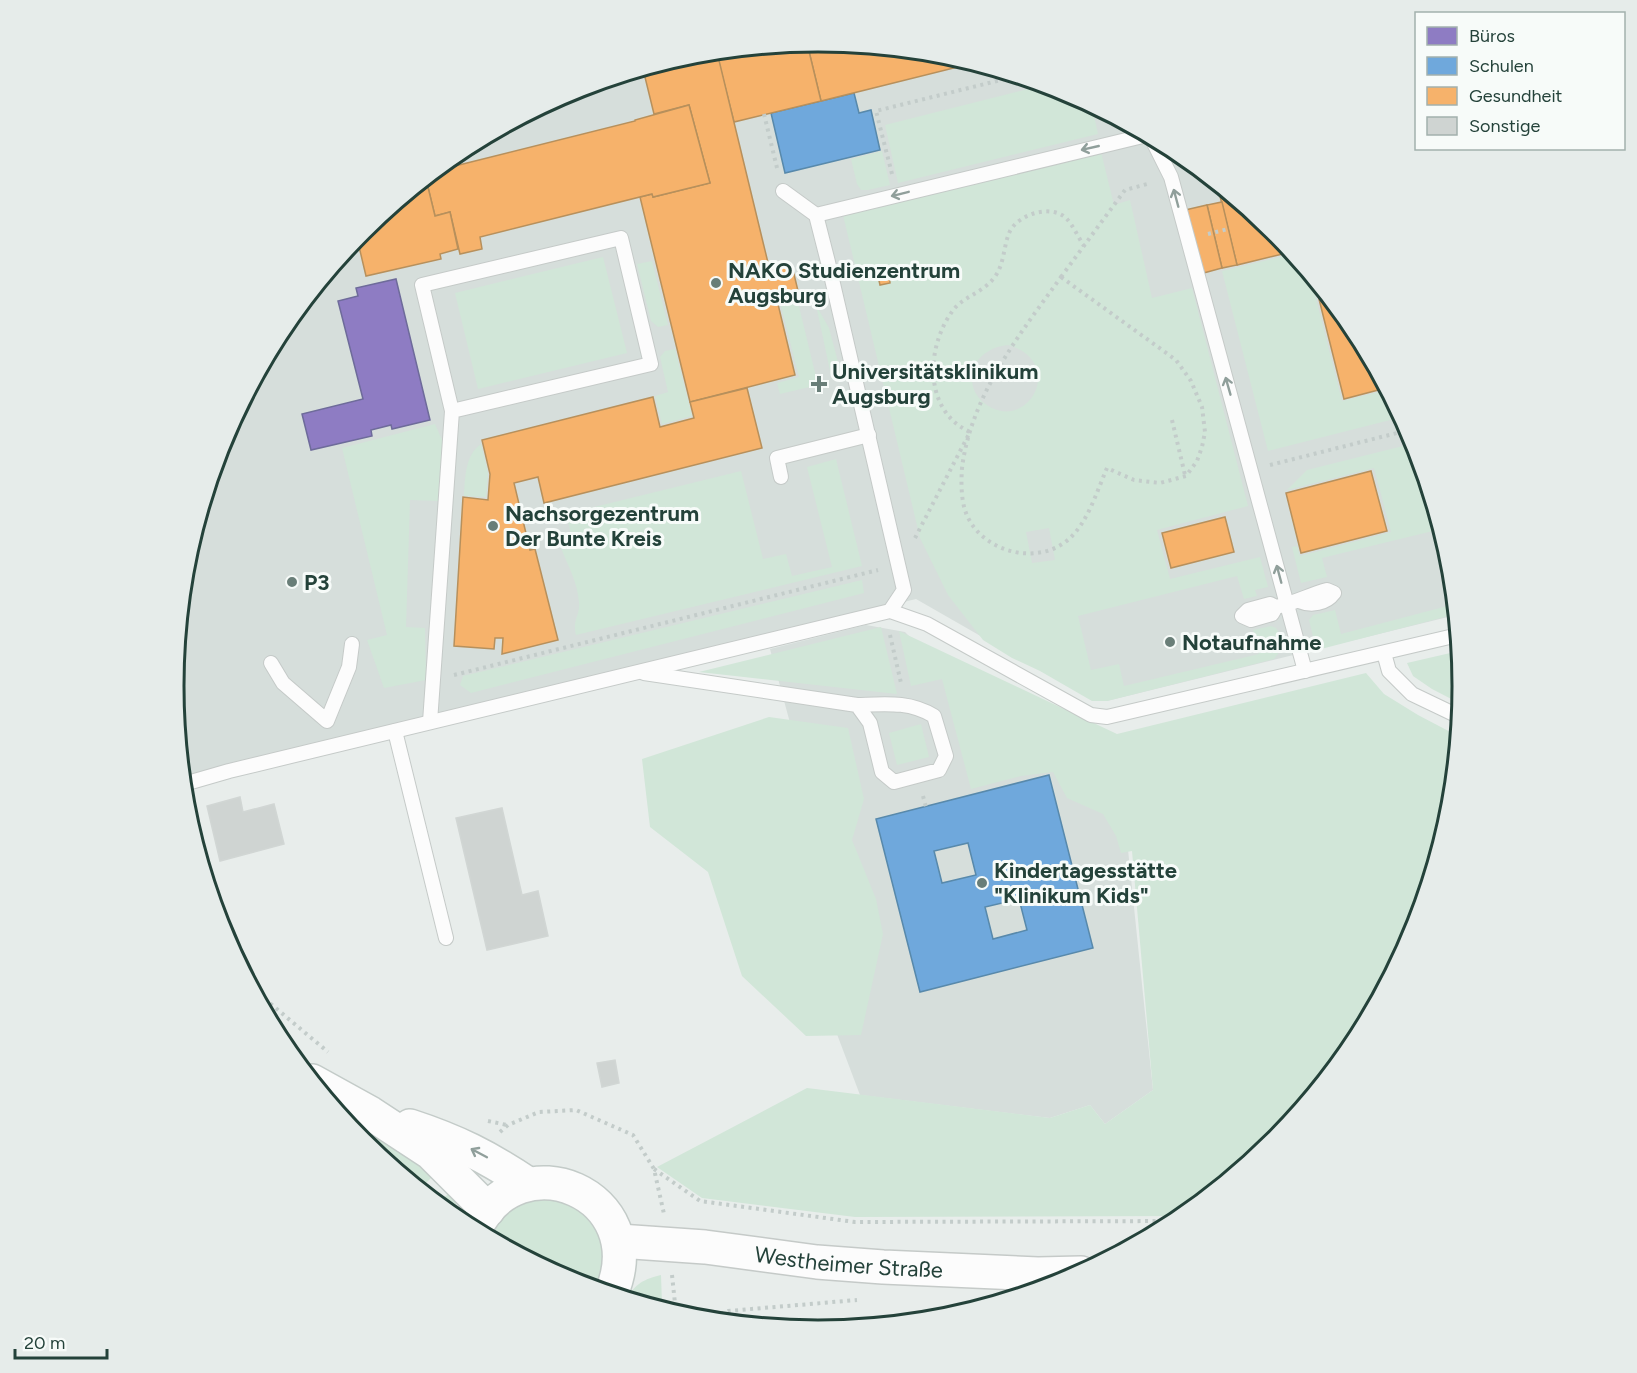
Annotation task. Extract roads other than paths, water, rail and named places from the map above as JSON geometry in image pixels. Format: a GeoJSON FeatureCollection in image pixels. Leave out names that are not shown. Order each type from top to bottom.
{"type":"FeatureCollection","features":[{"type":"Feature","properties":{"kind":"main road"},"geometry":{"type":"LineString","coordinates":[[332,1092],[370,1113],[431,1153],[482,1220],[499,1199],[528,1184],[552,1183],[570,1187],[587,1196],[607,1216],[619,1241],[621,1260],[614,1287]]}},
{"type":"Feature","properties":{"kind":"main road"},"geometry":{"type":"LineString","coordinates":[[370,1113],[446,1138],[478,1152],[528,1184]]}},
{"type":"Feature","properties":{"kind":"main road","name":"Westheimer Straße"},"geometry":{"type":"LineString","coordinates":[[619,1241],[668,1244],[817,1262],[883,1267],[1057,1274]]}},
{"type":"Feature","properties":{"kind":"lane"},"geometry":{"type":"LineString","coordinates":[[816,214],[1137,137]]}},
{"type":"Feature","properties":{"kind":"lane"},"geometry":{"type":"LineString","coordinates":[[1158,151],[1171,177],[1305,671]]}},
{"type":"Feature","properties":{"kind":"lane"},"geometry":{"type":"LineString","coordinates":[[783,191],[816,214],[904,590],[890,611]]}},
{"type":"Feature","properties":{"kind":"lane"},"geometry":{"type":"LineString","coordinates":[[430,722],[452,411],[422,285],[621,238],[651,364],[452,411]]}},
{"type":"Feature","properties":{"kind":"lane"},"geometry":{"type":"LineString","coordinates":[[781,477],[777,459],[869,435]]}},
{"type":"Feature","properties":{"kind":"lane"},"geometry":{"type":"LineString","coordinates":[[192,782],[890,611],[927,624],[1091,715],[1107,717],[1450,637]]}},
{"type":"Feature","properties":{"kind":"lane"},"geometry":{"type":"LineString","coordinates":[[333,746],[327,721],[349,667],[352,644]]}},
{"type":"Feature","properties":{"kind":"lane"},"geometry":{"type":"LineString","coordinates":[[1384,653],[1389,671],[1412,694],[1451,713]]}},
{"type":"Feature","properties":{"kind":"lane"},"geometry":{"type":"LineString","coordinates":[[271,663],[283,683],[327,721]]}},
{"type":"Feature","properties":{"kind":"lane"},"geometry":{"type":"LineString","coordinates":[[636,672],[857,705],[906,704],[922,709],[934,716],[946,756],[939,770],[894,782],[882,772],[870,723],[857,705]]}},
{"type":"Feature","properties":{"kind":"lane"},"geometry":{"type":"LineString","coordinates":[[395,731],[446,938]]}},
{"type":"Feature","properties":{"kind":"place","name":"NAKO Studienzentrum Augsburg"},"geometry":{"type":"Point","coordinates":[716,283]}},
{"type":"Feature","properties":{"kind":"place","name":"Universitätsklinikum Augsburg"},"geometry":{"type":"Point","coordinates":[819,384]}},
{"type":"Feature","properties":{"kind":"place","name":"Nachsorgezentrum Der Bunte Kreis"},"geometry":{"type":"Point","coordinates":[493,526]}},
{"type":"Feature","properties":{"kind":"place","name":"P3"},"geometry":{"type":"Point","coordinates":[292,582]}},
{"type":"Feature","properties":{"kind":"place","name":"Notaufnahme"},"geometry":{"type":"Point","coordinates":[1170,642]}},
{"type":"Feature","properties":{"kind":"place","name":"Kindertagesstätte \"Klinikum Kids\""},"geometry":{"type":"Point","coordinates":[982,883]}}]}
